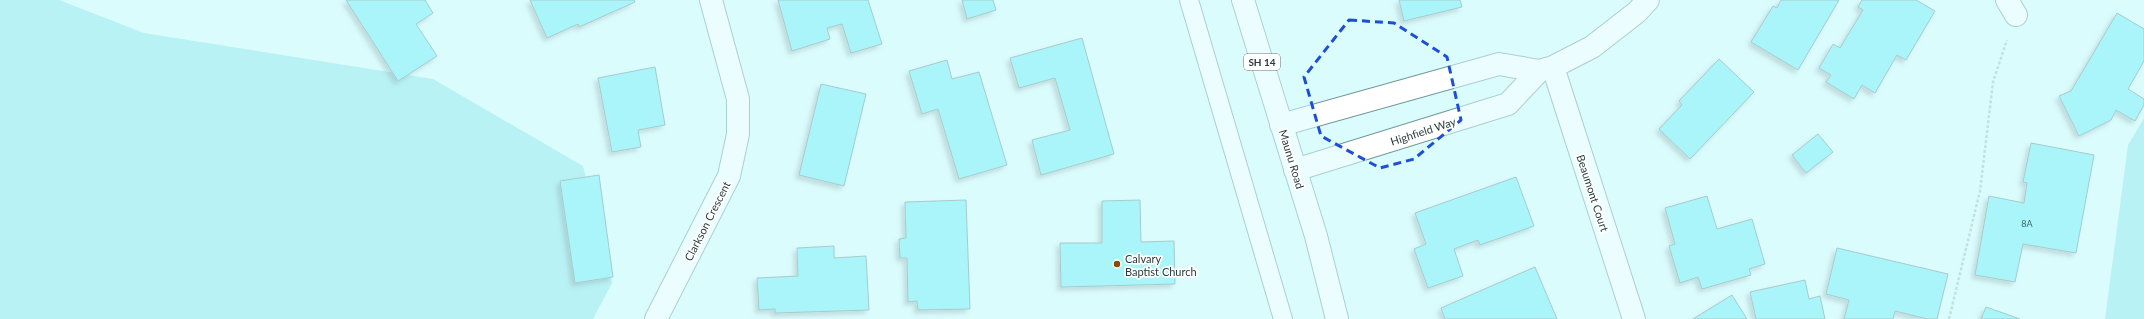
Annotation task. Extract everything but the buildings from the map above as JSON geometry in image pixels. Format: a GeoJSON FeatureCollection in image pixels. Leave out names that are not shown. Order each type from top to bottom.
{"type":"FeatureCollection","features":[{"type":"Feature","properties":{"kind":"street","name":"Clarkson Crescent"},"geometry":{"type":"LineString","coordinates":[[656,319],[729,176],[738,134],[738,99],[711,0]]}},
{"type":"Feature","properties":{"kind":"street","name":"Maunu Road"},"geometry":{"type":"LineString","coordinates":[[1243,0],[1316,236],[1337,319]]}},
{"type":"Feature","properties":{"kind":"street","name":"Highfield Way"},"geometry":{"type":"LineString","coordinates":[[1295,170],[1508,104],[1546,69],[1592,47],[1637,12],[1648,0]]}},
{"type":"Feature","properties":{"kind":"street"},"geometry":{"type":"LineString","coordinates":[[1281,124],[1499,64],[1546,69]]}},
{"type":"Feature","properties":{"kind":"street","name":"Beaumont Court"},"geometry":{"type":"LineString","coordinates":[[1546,69],[1634,319]]}},
{"type":"Feature","properties":{"kind":"lane"},"geometry":{"type":"LineString","coordinates":[[1189,0],[1283,319]]}},
{"type":"Feature","properties":{"kind":"path"},"geometry":{"type":"LineString","coordinates":[[1949,319],[1980,191],[1993,82],[2012,7]]}},
{"type":"Feature","properties":{"kind":"highlighted area"},"geometry":{"type":"Polygon","coordinates":[[[1349,20],[1394,23],[1447,57],[1461,120],[1414,159],[1380,168],[1321,136],[1304,77],[1349,20]]]}},
{"type":"Feature","properties":{"kind":"shaded area"},"geometry":{"type":"Polygon","coordinates":[[[0,0],[59,0],[144,33],[433,79],[583,166],[612,283],[593,319],[0,319],[0,0]]]}},
{"type":"Feature","properties":{"kind":"shaded area"},"geometry":{"type":"Polygon","coordinates":[[[2144,118],[2144,319],[2105,319],[2128,145],[2144,118]]]}},
{"type":"Feature","properties":{"kind":"place","name":"Calvary Baptist Church"},"geometry":{"type":"Point","coordinates":[1117,264]}}]}
